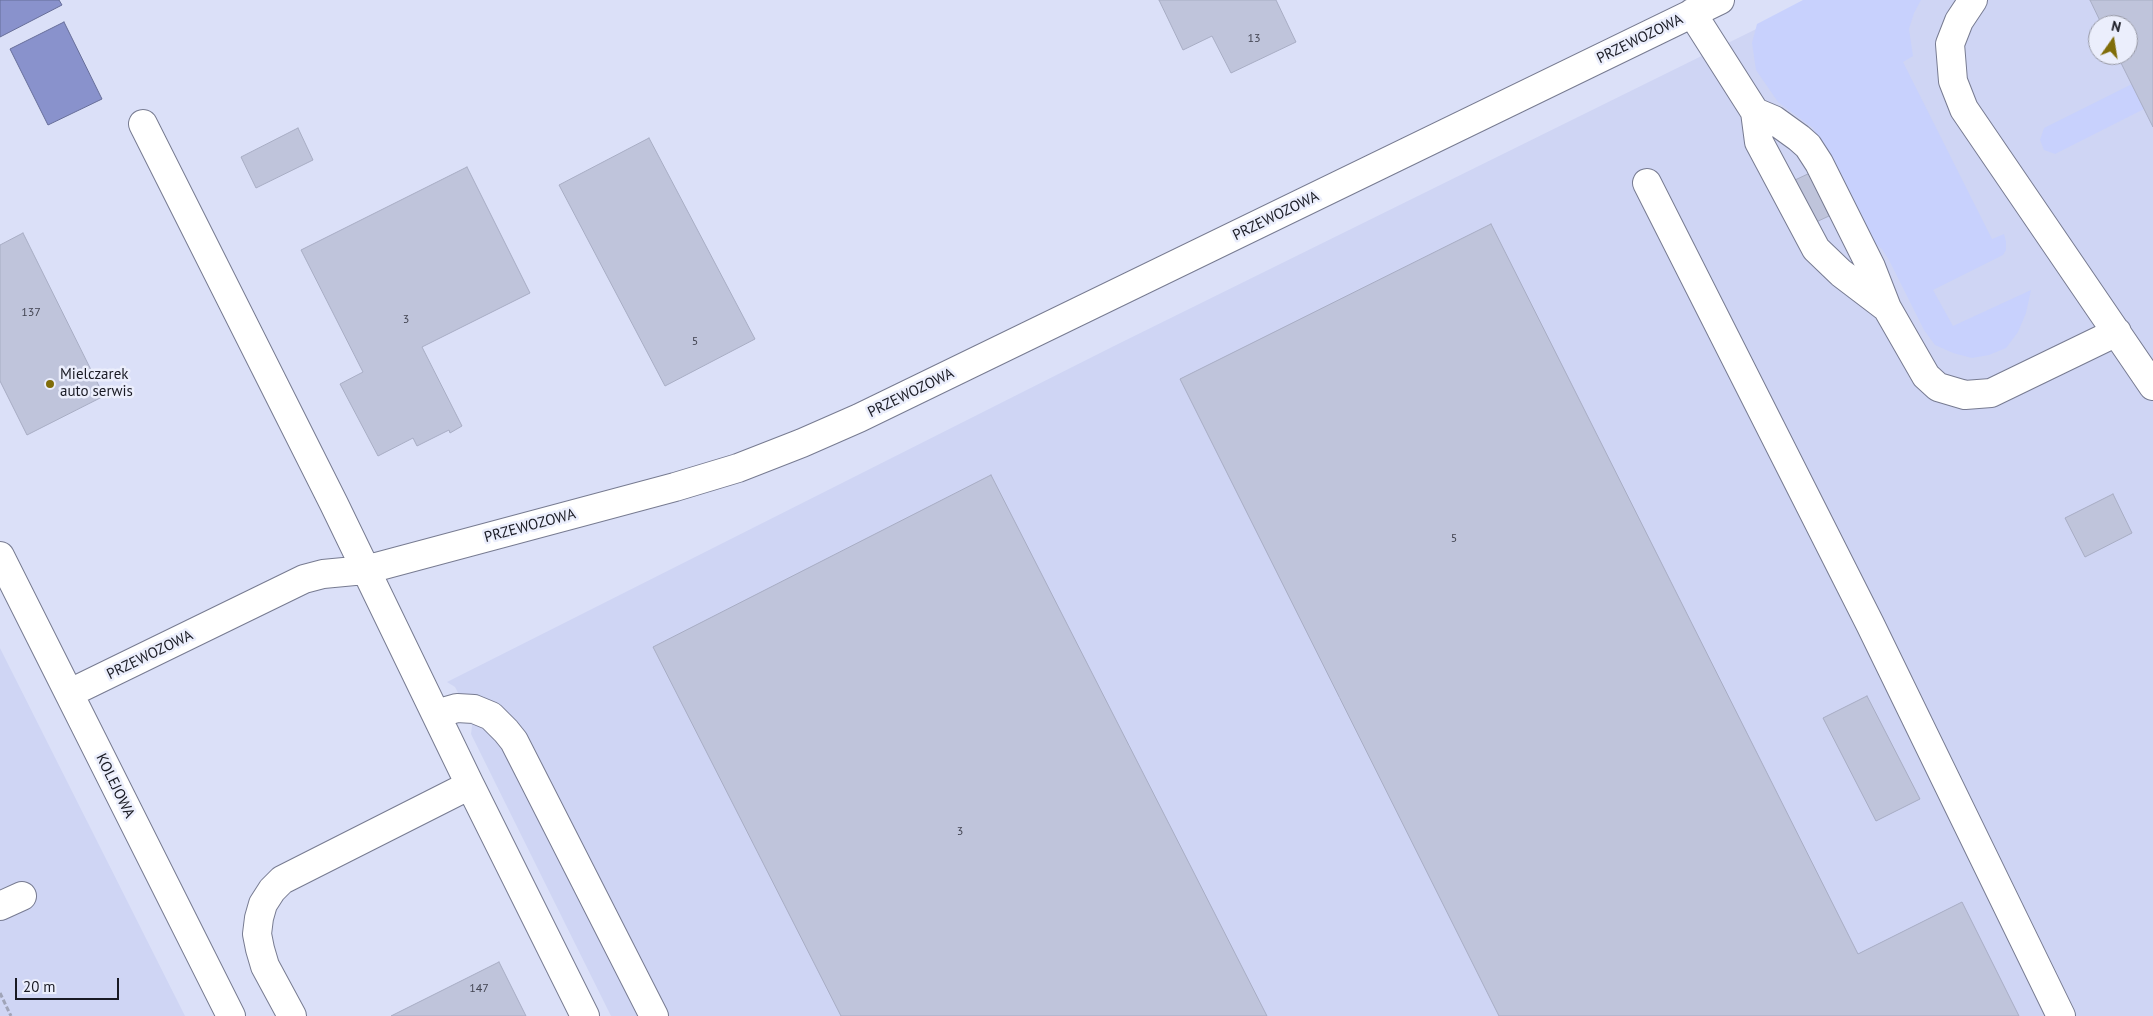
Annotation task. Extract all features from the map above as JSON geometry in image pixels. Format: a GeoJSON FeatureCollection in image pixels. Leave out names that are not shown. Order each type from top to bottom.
{"type":"FeatureCollection","features":[{"type":"Feature","properties":{"kind":"street","name":"PRZEWOZOWA"},"geometry":{"type":"LineString","coordinates":[[70,694],[282,588],[304,579],[323,574],[365,570],[674,488],[738,468],[802,443],[859,418],[1720,0]]}},
{"type":"Feature","properties":{"kind":"street"},"geometry":{"type":"LineString","coordinates":[[1973,0],[1959,21],[1950,44],[1953,81],[1964,109],[2153,386]]}},
{"type":"Feature","properties":{"kind":"street"},"geometry":{"type":"LineString","coordinates":[[1692,13],[1755,112],[1759,142],[1816,249],[1841,273],[1887,308]]}},
{"type":"Feature","properties":{"kind":"street"},"geometry":{"type":"LineString","coordinates":[[1755,112],[1774,120],[1808,146],[1819,163],[1871,267],[1887,308],[1926,376],[1938,387],[1965,395],[1991,392],[2117,332]]}},
{"type":"Feature","properties":{"kind":"street"},"geometry":{"type":"LineString","coordinates":[[143,124],[585,1016]]}},
{"type":"Feature","properties":{"kind":"street"},"geometry":{"type":"LineString","coordinates":[[1647,183],[1865,615],[2061,1016]]}},
{"type":"Feature","properties":{"kind":"street","name":"KOLEJOWA"},"geometry":{"type":"LineString","coordinates":[[0,556],[230,1016]]}},
{"type":"Feature","properties":{"kind":"street"},"geometry":{"type":"LineString","coordinates":[[436,714],[457,708],[474,709],[491,716],[514,741],[654,1016]]}},
{"type":"Feature","properties":{"kind":"street"},"geometry":{"type":"LineString","coordinates":[[292,1016],[266,966],[260,950],[259,918],[272,890],[282,880],[470,785]]}},
{"type":"Feature","properties":{"kind":"path"},"geometry":{"type":"LineString","coordinates":[[0,993],[11,1016]]}},
{"type":"Feature","properties":{"kind":"shaded area"},"geometry":{"type":"Polygon","coordinates":[[[0,0],[59,0],[62,5],[0,37],[0,0]]]}},
{"type":"Feature","properties":{"kind":"shaded area"},"geometry":{"type":"Polygon","coordinates":[[[1803,0],[1921,0],[1909,29],[1913,56],[1903,62],[1992,239],[2004,234],[2006,242],[2006,250],[2003,255],[1933,290],[1953,326],[2031,290],[2026,313],[2018,332],[2006,348],[1989,355],[1972,358],[1953,353],[1935,345],[1924,330],[1889,260],[1882,249],[1870,239],[1813,128],[1778,102],[1756,70],[1752,43],[1757,24],[1803,0]]]}},
{"type":"Feature","properties":{"kind":"shaded area"},"geometry":{"type":"Polygon","coordinates":[[[1815,0],[2153,0],[2153,1016],[611,1016],[471,734],[472,726],[466,708],[455,687],[447,682],[1114,346],[1815,0]]]}},
{"type":"Feature","properties":{"kind":"shaded area"},"geometry":{"type":"Polygon","coordinates":[[[64,22],[102,99],[48,125],[10,49],[64,22]]]}},
{"type":"Feature","properties":{"kind":"shaded area"},"geometry":{"type":"Polygon","coordinates":[[[2132,84],[2144,109],[2055,154],[2044,150],[2040,140],[2044,128],[2132,84]]]}},
{"type":"Feature","properties":{"kind":"shaded area"},"geometry":{"type":"Polygon","coordinates":[[[0,648],[10,668],[185,1016],[0,1016],[0,648]]]}},
{"type":"Feature","properties":{"kind":"building"},"geometry":{"type":"Polygon","coordinates":[[[1159,0],[1276,0],[1296,42],[1231,73],[1212,36],[1183,50],[1159,0]]]}},
{"type":"Feature","properties":{"kind":"building"},"geometry":{"type":"Polygon","coordinates":[[[2090,0],[2153,0],[2153,127],[2122,65],[2138,65],[2138,15],[2097,15],[2090,0]]]}},
{"type":"Feature","properties":{"kind":"building"},"geometry":{"type":"Polygon","coordinates":[[[298,128],[313,160],[256,188],[241,157],[298,128]]]}},
{"type":"Feature","properties":{"kind":"building"},"geometry":{"type":"Polygon","coordinates":[[[649,138],[755,339],[665,386],[559,185],[649,138]]]}},
{"type":"Feature","properties":{"kind":"building"},"geometry":{"type":"Polygon","coordinates":[[[467,167],[530,293],[422,347],[462,426],[450,433],[449,430],[417,446],[413,438],[378,456],[340,384],[363,372],[301,250],[467,167]]]}},
{"type":"Feature","properties":{"kind":"building"},"geometry":{"type":"Polygon","coordinates":[[[1810,173],[1829,216],[1814,223],[1795,180],[1810,173]]]}},
{"type":"Feature","properties":{"kind":"building"},"geometry":{"type":"Polygon","coordinates":[[[1491,224],[1858,954],[1962,902],[2019,1016],[1499,1016],[1180,379],[1491,224]]]}},
{"type":"Feature","properties":{"kind":"building"},"geometry":{"type":"Polygon","coordinates":[[[23,233],[104,396],[27,435],[0,381],[0,245],[23,233]]]}},
{"type":"Feature","properties":{"kind":"building"},"geometry":{"type":"Polygon","coordinates":[[[991,475],[1267,1016],[841,1016],[653,647],[991,475]]]}},
{"type":"Feature","properties":{"kind":"building"},"geometry":{"type":"Polygon","coordinates":[[[2113,494],[2132,533],[2085,557],[2065,518],[2113,494]]]}},
{"type":"Feature","properties":{"kind":"building"},"geometry":{"type":"Polygon","coordinates":[[[1867,696],[1920,799],[1876,821],[1823,718],[1867,696]]]}},
{"type":"Feature","properties":{"kind":"building"},"geometry":{"type":"Polygon","coordinates":[[[499,962],[526,1016],[391,1016],[499,962]]]}},
{"type":"Feature","properties":{"kind":"place","name":"Mielczarek auto serwis"},"geometry":{"type":"Point","coordinates":[50,384]}}]}
